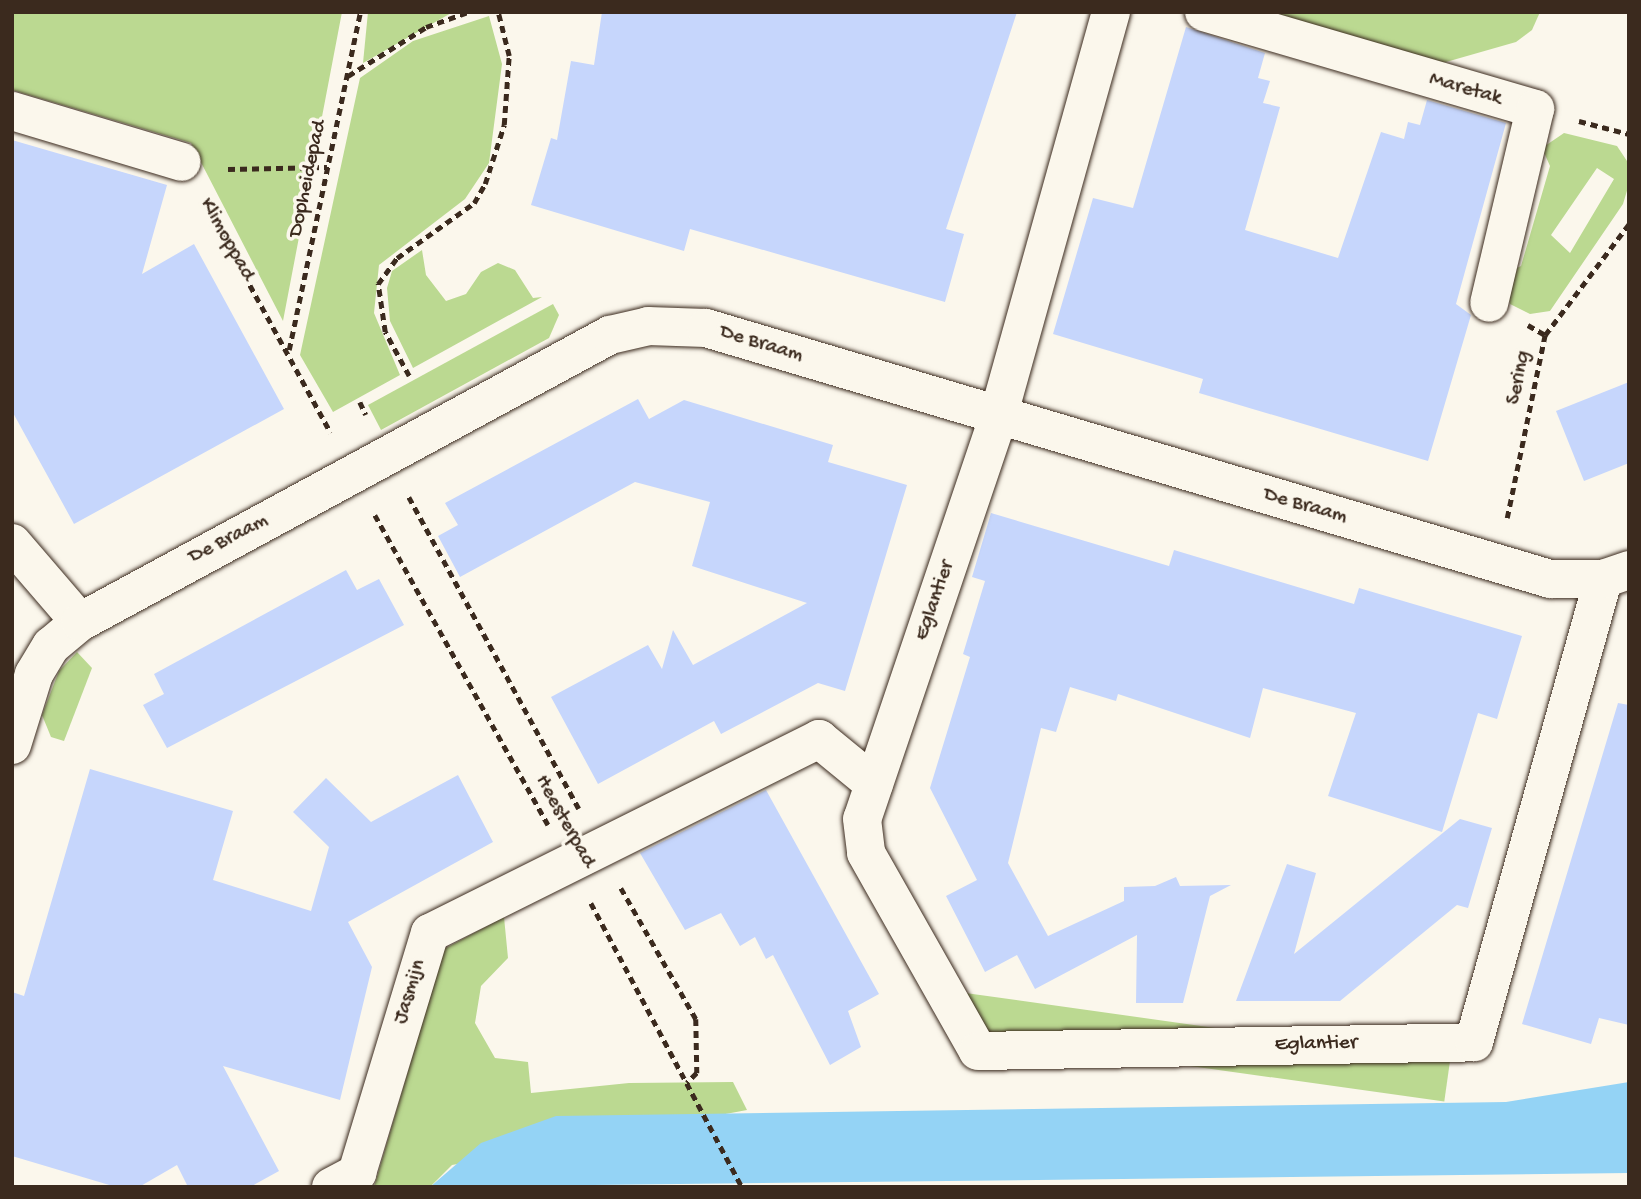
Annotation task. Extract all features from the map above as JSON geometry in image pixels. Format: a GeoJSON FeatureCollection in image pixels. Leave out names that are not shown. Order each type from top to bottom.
{"type":"FeatureCollection","features":[{"type":"Feature","properties":{"kind":"street"},"geometry":{"type":"LineString","coordinates":[[998,418],[1111,12]]}},
{"type":"Feature","properties":{"kind":"street","name":"Maretak"},"geometry":{"type":"LineString","coordinates":[[1203,12],[1535,109],[1489,303]]}},
{"type":"Feature","properties":{"kind":"street"},"geometry":{"type":"LineString","coordinates":[[12,111],[182,162]]}},
{"type":"Feature","properties":{"kind":"street","name":"De Braam"},"geometry":{"type":"LineString","coordinates":[[12,746],[34,674],[51,646],[80,622],[610,335],[648,326],[706,328],[998,418],[1550,579],[1616,575]]}},
{"type":"Feature","properties":{"kind":"street","name":"Eglantier"},"geometry":{"type":"LineString","coordinates":[[998,418],[862,818],[866,853],[978,1051],[1474,1042],[1616,575]]}},
{"type":"Feature","properties":{"kind":"street"},"geometry":{"type":"LineString","coordinates":[[12,542],[80,622]]}},
{"type":"Feature","properties":{"kind":"street"},"geometry":{"type":"LineString","coordinates":[[583,855],[820,739],[874,784]]}},
{"type":"Feature","properties":{"kind":"street","name":"Jasmijn"},"geometry":{"type":"LineString","coordinates":[[331,1187],[357,1173],[430,933],[583,855]]}},
{"type":"Feature","properties":{"kind":"path","name":"Dopheidepad"},"geometry":{"type":"LineString","coordinates":[[288,352],[360,12]]}},
{"type":"Feature","properties":{"kind":"path"},"geometry":{"type":"LineString","coordinates":[[347,76],[426,27],[468,12]]}},
{"type":"Feature","properties":{"kind":"path"},"geometry":{"type":"LineString","coordinates":[[410,376],[385,332],[378,284],[397,258],[474,203],[485,184],[504,125],[508,68],[498,12]]}},
{"type":"Feature","properties":{"kind":"path"},"geometry":{"type":"LineString","coordinates":[[182,162],[269,173],[327,167]]}},
{"type":"Feature","properties":{"kind":"path","name":"Klimoppad"},"geometry":{"type":"LineString","coordinates":[[182,162],[354,475]]}},
{"type":"Feature","properties":{"kind":"path","name":"Sering"},"geometry":{"type":"LineString","coordinates":[[1492,562],[1509,510],[1545,335],[1629,224]]}},
{"type":"Feature","properties":{"kind":"path"},"geometry":{"type":"LineString","coordinates":[[360,402],[583,855],[696,1019],[697,1073],[687,1083]]}},
{"type":"Feature","properties":{"kind":"path","name":"Heesterpad"},"geometry":{"type":"LineString","coordinates":[[354,475],[583,855],[687,1083],[742,1187]]}},
{"type":"Feature","properties":{"kind":"green space"},"geometry":{"type":"Polygon","coordinates":[[[12,12],[342,12],[283,321],[191,143],[12,90],[12,12]]]}},
{"type":"Feature","properties":{"kind":"green space"},"geometry":{"type":"Polygon","coordinates":[[[368,12],[453,12],[363,63],[368,12]]]}},
{"type":"Feature","properties":{"kind":"green space"},"geometry":{"type":"Polygon","coordinates":[[[1252,12],[1540,12],[1532,30],[1516,42],[1432,66],[1252,12]]]}},
{"type":"Feature","properties":{"kind":"green space"},"geometry":{"type":"Polygon","coordinates":[[[489,16],[502,64],[489,163],[465,199],[379,265],[374,313],[400,375],[333,412],[300,355],[360,78],[413,41],[489,16]]]}},
{"type":"Feature","properties":{"kind":"green space"},"geometry":{"type":"Polygon","coordinates":[[[1564,133],[1617,146],[1629,164],[1629,184],[1623,204],[1550,311],[1530,314],[1510,304],[1506,273],[1521,266],[1550,166],[1542,148],[1564,133]],[[1597,168],[1551,235],[1570,253],[1614,179],[1597,168]]]}},
{"type":"Feature","properties":{"kind":"green space"},"geometry":{"type":"Polygon","coordinates":[[[422,250],[426,275],[446,301],[466,294],[481,272],[498,263],[515,270],[533,298],[542,297],[413,368],[390,321],[387,288],[392,271],[422,250]]]}},
{"type":"Feature","properties":{"kind":"green space"},"geometry":{"type":"Polygon","coordinates":[[[553,304],[559,315],[549,338],[381,430],[368,405],[553,304]]]}},
{"type":"Feature","properties":{"kind":"green space"},"geometry":{"type":"Polygon","coordinates":[[[77,652],[92,668],[64,741],[51,737],[42,715],[59,671],[77,652]]]}},
{"type":"Feature","properties":{"kind":"green space"},"geometry":{"type":"Polygon","coordinates":[[[504,917],[508,958],[481,986],[475,1023],[495,1058],[528,1062],[531,1093],[629,1083],[733,1082],[747,1110],[452,1165],[430,1187],[374,1187],[444,949],[504,917]]]}},
{"type":"Feature","properties":{"kind":"green space"},"geometry":{"type":"Polygon","coordinates":[[[953,991],[1450,1061],[1444,1102],[947,1032],[953,991]]]}},
{"type":"Feature","properties":{"kind":"water"},"geometry":{"type":"Polygon","coordinates":[[[1629,1082],[1629,1173],[430,1187],[481,1143],[556,1116],[1506,1102],[1629,1082]]]}},
{"type":"Feature","properties":{"kind":"building"},"geometry":{"type":"Polygon","coordinates":[[[602,12],[1017,12],[946,229],[964,234],[945,302],[690,229],[684,251],[531,205],[551,138],[557,140],[571,61],[594,65],[602,12]]]}},
{"type":"Feature","properties":{"kind":"building"},"geometry":{"type":"Polygon","coordinates":[[[1186,27],[1265,53],[1258,78],[1270,81],[1263,103],[1280,107],[1245,230],[1338,258],[1381,132],[1404,139],[1408,122],[1420,125],[1427,100],[1506,123],[1456,304],[1471,315],[1428,461],[1199,393],[1203,379],[1053,334],[1093,198],[1133,208],[1186,27]]]}},
{"type":"Feature","properties":{"kind":"building"},"geometry":{"type":"Polygon","coordinates":[[[12,140],[167,185],[142,274],[194,244],[284,409],[74,524],[12,411],[12,140]]]}},
{"type":"Feature","properties":{"kind":"building"},"geometry":{"type":"Polygon","coordinates":[[[1629,382],[1629,463],[1584,481],[1556,411],[1629,382]]]}},
{"type":"Feature","properties":{"kind":"building"},"geometry":{"type":"Polygon","coordinates":[[[638,399],[649,419],[684,400],[833,445],[828,462],[907,485],[845,691],[818,683],[721,734],[714,721],[598,784],[551,697],[648,645],[662,669],[673,630],[693,665],[807,603],[692,566],[710,502],[635,482],[460,577],[438,536],[458,525],[445,503],[638,399]]]}},
{"type":"Feature","properties":{"kind":"building"},"geometry":{"type":"Polygon","coordinates":[[[991,513],[1169,566],[1174,550],[1354,604],[1359,588],[1522,636],[1497,719],[1478,713],[1442,832],[1328,796],[1356,713],[1263,688],[1250,738],[1118,694],[1116,701],[1070,687],[1056,732],[1041,728],[1008,863],[1048,936],[1124,901],[1124,887],[1155,886],[1176,877],[1180,886],[1231,885],[1210,896],[1183,1003],[1136,1003],[1137,935],[1035,989],[1017,955],[985,972],[946,896],[977,880],[930,788],[970,657],[963,654],[985,581],[972,577],[991,513]]]}},
{"type":"Feature","properties":{"kind":"building"},"geometry":{"type":"Polygon","coordinates":[[[346,570],[357,590],[379,579],[404,625],[167,748],[143,705],[164,694],[154,674],[346,570]]]}},
{"type":"Feature","properties":{"kind":"building"},"geometry":{"type":"Polygon","coordinates":[[[1618,703],[1629,705],[1629,1025],[1599,1018],[1591,1044],[1522,1024],[1618,703]]]}},
{"type":"Feature","properties":{"kind":"building"},"geometry":{"type":"Polygon","coordinates":[[[90,769],[233,811],[213,880],[311,911],[329,847],[293,812],[326,778],[371,822],[458,775],[493,842],[348,922],[372,967],[340,1100],[223,1066],[279,1171],[250,1187],[188,1187],[177,1165],[139,1187],[116,1187],[12,1156],[12,992],[24,996],[90,769]]]}},
{"type":"Feature","properties":{"kind":"building"},"geometry":{"type":"Polygon","coordinates":[[[766,790],[879,994],[848,1011],[861,1047],[830,1065],[773,955],[766,959],[755,937],[740,946],[721,913],[685,930],[640,853],[766,790]]]}},
{"type":"Feature","properties":{"kind":"building"},"geometry":{"type":"Polygon","coordinates":[[[1460,819],[1492,828],[1468,908],[1457,905],[1340,1001],[1236,1001],[1287,864],[1316,873],[1294,954],[1460,819]]]}}]}
